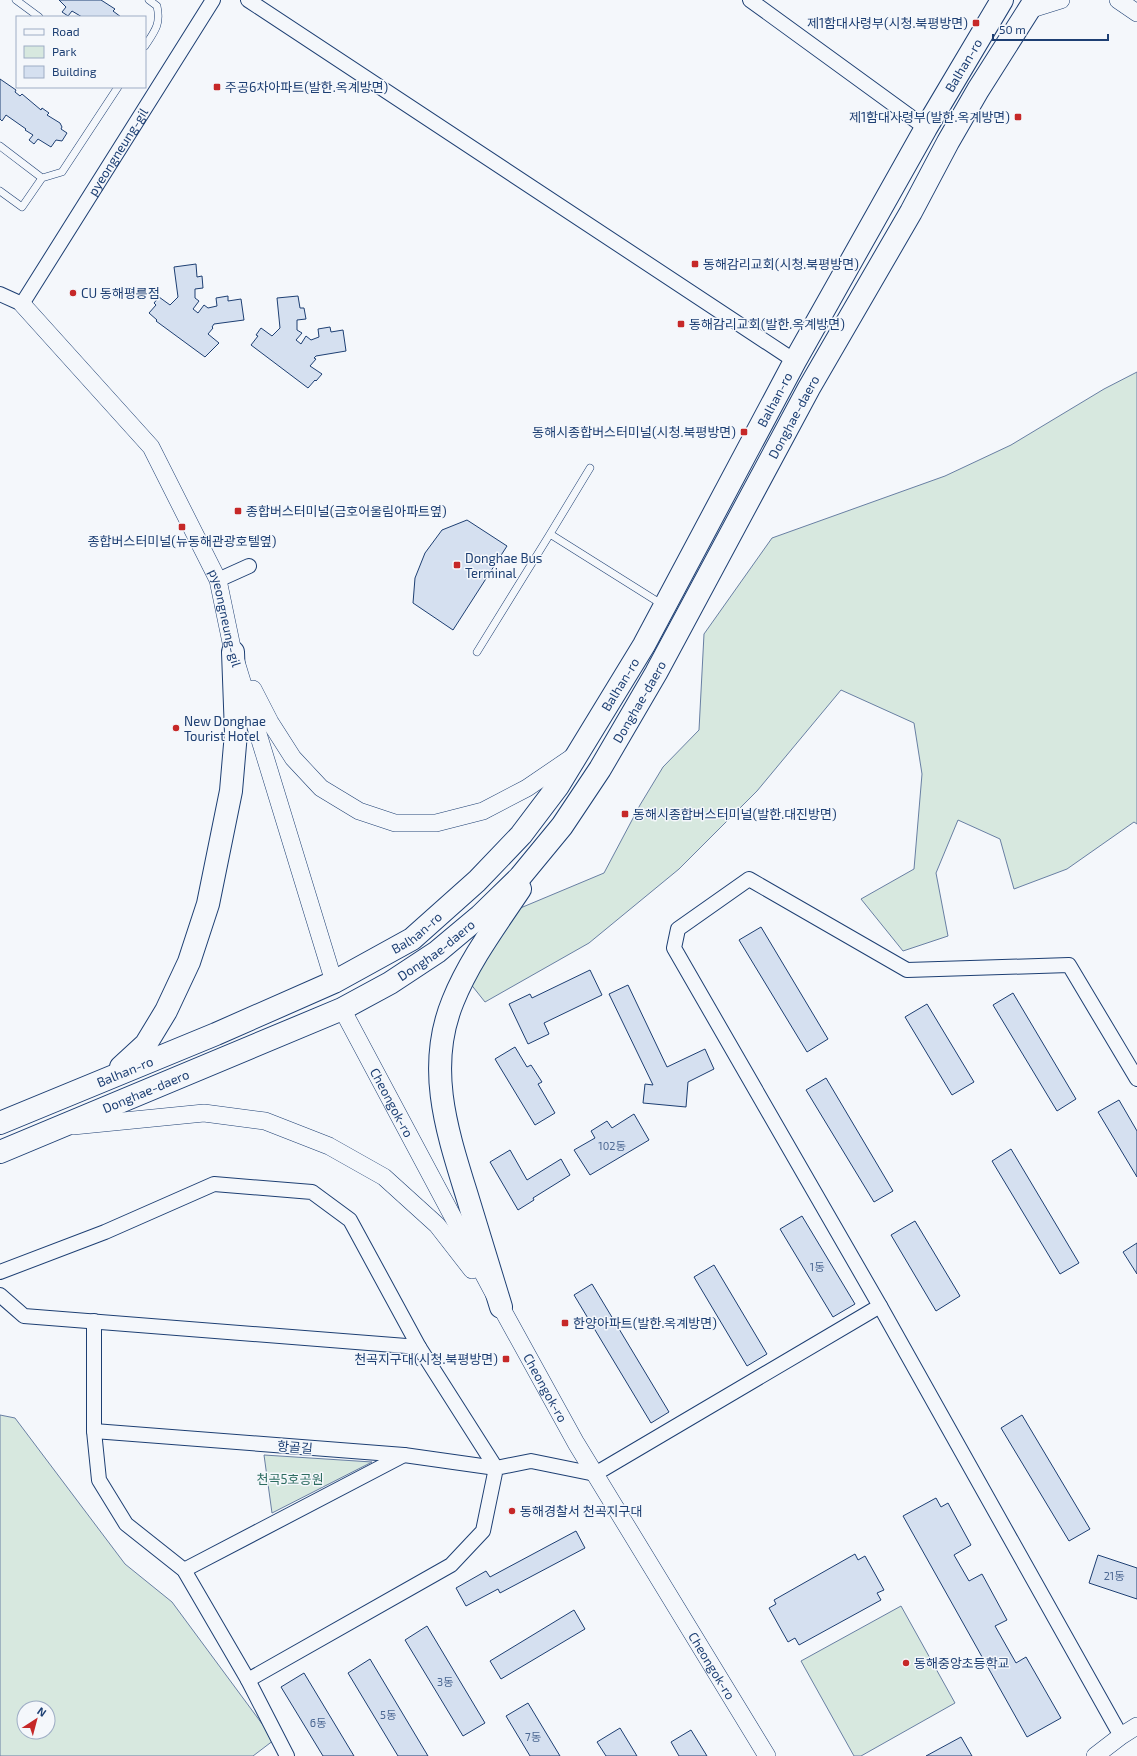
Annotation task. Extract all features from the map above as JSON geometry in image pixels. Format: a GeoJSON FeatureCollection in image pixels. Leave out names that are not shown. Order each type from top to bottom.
{"type":"FeatureCollection","features":[{"type":"Feature","properties":{"kind":"main road","name":"Balhan-ro"},"geometry":{"type":"LineString","coordinates":[[0,1123],[334,982],[412,939],[477,881],[521,835],[558,786],[644,645],[795,361],[926,128],[1002,0]]}},
{"type":"Feature","properties":{"kind":"main road","name":"Donghae-daero"},"geometry":{"type":"LineString","coordinates":[[0,1152],[342,1009],[390,984],[437,952],[480,916],[520,877],[562,826],[600,769],[656,673],[817,375],[959,123],[1032,5]]}},
{"type":"Feature","properties":{"kind":"main road"},"geometry":{"type":"LineString","coordinates":[[795,361],[817,375]]}},
{"type":"Feature","properties":{"kind":"main road"},"geometry":{"type":"LineString","coordinates":[[111,1077],[146,1044],[166,1011],[189,962],[208,904],[231,791],[236,733],[233,652]]}},
{"type":"Feature","properties":{"kind":"main road"},"geometry":{"type":"LineString","coordinates":[[501,1307],[448,1134],[439,1082],[442,1040],[452,1002],[467,970],[562,826]]}},
{"type":"Feature","properties":{"kind":"main road"},"geometry":{"type":"LineString","coordinates":[[334,982],[342,1009]]}},
{"type":"Feature","properties":{"kind":"street","name":"pyeongneung-gil"},"geometry":{"type":"LineString","coordinates":[[22,304],[213,0]]}},
{"type":"Feature","properties":{"kind":"street"},"geometry":{"type":"LineString","coordinates":[[248,0],[795,361]]}},
{"type":"Feature","properties":{"kind":"street"},"geometry":{"type":"LineString","coordinates":[[750,0],[926,128]]}},
{"type":"Feature","properties":{"kind":"street"},"geometry":{"type":"LineString","coordinates":[[1032,5],[1062,0]]}},
{"type":"Feature","properties":{"kind":"street"},"geometry":{"type":"LineString","coordinates":[[1118,0],[1137,13]]}},
{"type":"Feature","properties":{"kind":"street","name":"pyeongneung-gil"},"geometry":{"type":"LineString","coordinates":[[0,294],[22,304],[150,447],[218,580],[233,652],[334,982]]}},
{"type":"Feature","properties":{"kind":"street"},"geometry":{"type":"LineString","coordinates":[[218,580],[249,566]]}},
{"type":"Feature","properties":{"kind":"street"},"geometry":{"type":"LineString","coordinates":[[233,652],[270,722],[293,758],[321,788],[359,811],[394,824],[436,823],[483,811],[527,788],[577,754]]}},
{"type":"Feature","properties":{"kind":"street"},"geometry":{"type":"LineString","coordinates":[[1121,1736],[880,1306],[674,948],[678,929],[749,879],[907,970],[1070,965],[1137,1079]]}},
{"type":"Feature","properties":{"kind":"street","name":"Cheongok-ro"},"geometry":{"type":"LineString","coordinates":[[342,1009],[501,1307],[595,1474],[767,1756]]}},
{"type":"Feature","properties":{"kind":"street"},"geometry":{"type":"LineString","coordinates":[[59,1127],[204,1114],[264,1121],[329,1146],[384,1177],[437,1225],[501,1307]]}},
{"type":"Feature","properties":{"kind":"street"},"geometry":{"type":"LineString","coordinates":[[0,1272],[105,1232],[214,1184],[312,1192],[350,1220],[419,1347],[496,1468],[483,1531],[451,1564],[248,1680]]}},
{"type":"Feature","properties":{"kind":"street"},"geometry":{"type":"LineString","coordinates":[[0,1295],[24,1316],[419,1347]]}},
{"type":"Feature","properties":{"kind":"street"},"geometry":{"type":"LineString","coordinates":[[595,1474],[880,1306]]}},
{"type":"Feature","properties":{"kind":"street"},"geometry":{"type":"LineString","coordinates":[[94,1321],[94,1431],[98,1480],[126,1524],[184,1570],[248,1680],[287,1756]]}},
{"type":"Feature","properties":{"kind":"street","name":"항골길"},"geometry":{"type":"LineString","coordinates":[[94,1431],[404,1456],[496,1468],[530,1461],[595,1474]]}},
{"type":"Feature","properties":{"kind":"street"},"geometry":{"type":"LineString","coordinates":[[184,1570],[404,1456]]}},
{"type":"Feature","properties":{"kind":"street"},"geometry":{"type":"LineString","coordinates":[[1095,1756],[1137,1726]]}},
{"type":"Feature","properties":{"kind":"lane"},"geometry":{"type":"LineString","coordinates":[[16,0],[38,16]]}},
{"type":"Feature","properties":{"kind":"lane"},"geometry":{"type":"LineString","coordinates":[[146,44],[159,18],[157,6],[150,0]]}},
{"type":"Feature","properties":{"kind":"lane"},"geometry":{"type":"LineString","coordinates":[[0,191],[22,207],[42,178],[62,172],[117,88]]}},
{"type":"Feature","properties":{"kind":"lane"},"geometry":{"type":"LineString","coordinates":[[0,146],[42,178]]}},
{"type":"Feature","properties":{"kind":"lane"},"geometry":{"type":"LineString","coordinates":[[477,652],[590,468]]}},
{"type":"Feature","properties":{"kind":"lane"},"geometry":{"type":"LineString","coordinates":[[550,534],[665,606]]}},
{"type":"Feature","properties":{"kind":"green space"},"geometry":{"type":"Polygon","coordinates":[[[1137,372],[1137,824],[1134,822],[1067,869],[1014,889],[1000,839],[958,820],[936,873],[948,936],[903,951],[861,899],[914,869],[922,774],[914,723],[841,690],[757,791],[679,869],[589,943],[485,1002],[458,968],[518,909],[604,873],[640,805],[663,767],[699,730],[704,634],[772,538],[945,476],[1011,445],[1104,389],[1137,372]]]}},
{"type":"Feature","properties":{"kind":"green space"},"geometry":{"type":"Polygon","coordinates":[[[0,1415],[15,1418],[125,1564],[172,1602],[274,1740],[253,1756],[0,1756],[0,1415]]]}},
{"type":"Feature","properties":{"kind":"green space","name":"천곡5호공원"},"geometry":{"type":"Polygon","coordinates":[[[264,1455],[372,1462],[272,1513],[264,1455]]]}},
{"type":"Feature","properties":{"kind":"green space"},"geometry":{"type":"Polygon","coordinates":[[[901,1606],[955,1703],[861,1756],[854,1756],[801,1661],[901,1606]]]}},
{"type":"Feature","properties":{"kind":"building"},"geometry":{"type":"Polygon","coordinates":[[[59,0],[101,0],[115,9],[113,11],[120,16],[80,16],[72,11],[68,16],[62,12],[66,7],[59,0]]]}},
{"type":"Feature","properties":{"kind":"building"},"geometry":{"type":"Polygon","coordinates":[[[0,79],[16,90],[15,92],[20,96],[22,94],[41,110],[42,108],[49,113],[47,115],[60,123],[62,127],[61,129],[67,133],[62,141],[56,140],[51,147],[38,139],[34,144],[29,140],[33,135],[25,130],[26,129],[6,115],[2,121],[0,119],[0,79]]]}},
{"type":"Feature","properties":{"kind":"building"},"geometry":{"type":"Polygon","coordinates":[[[196,264],[197,277],[202,276],[203,288],[195,289],[195,298],[199,301],[193,309],[198,313],[204,305],[208,308],[217,306],[216,298],[228,296],[228,301],[241,299],[244,320],[214,324],[212,327],[213,328],[208,334],[219,343],[205,357],[156,321],[157,320],[149,313],[156,305],[154,303],[159,297],[170,305],[178,297],[174,267],[196,264]]]}},
{"type":"Feature","properties":{"kind":"building"},"geometry":{"type":"Polygon","coordinates":[[[298,296],[300,308],[304,308],[306,319],[297,320],[297,330],[302,333],[296,340],[301,344],[306,336],[311,340],[319,337],[318,329],[330,327],[331,332],[343,330],[346,351],[316,356],[314,358],[316,359],[310,366],[322,374],[308,388],[251,345],[258,336],[256,335],[261,328],[272,336],[280,328],[277,298],[298,296]]]}},
{"type":"Feature","properties":{"kind":"building","name":"Donghae Bus Terminal"},"geometry":{"type":"Polygon","coordinates":[[[467,520],[507,546],[453,630],[413,603],[415,578],[425,553],[442,530],[467,520]]]}},
{"type":"Feature","properties":{"kind":"building"},"geometry":{"type":"Polygon","coordinates":[[[761,927],[828,1039],[807,1052],[739,940],[761,927]]]}},
{"type":"Feature","properties":{"kind":"building"},"geometry":{"type":"Polygon","coordinates":[[[590,970],[602,995],[544,1023],[549,1034],[528,1044],[509,1004],[530,994],[532,998],[590,970]]]}},
{"type":"Feature","properties":{"kind":"building"},"geometry":{"type":"Polygon","coordinates":[[[628,985],[667,1067],[705,1049],[714,1069],[688,1082],[686,1107],[643,1103],[645,1084],[653,1085],[609,994],[628,985]]]}},
{"type":"Feature","properties":{"kind":"building"},"geometry":{"type":"Polygon","coordinates":[[[1013,993],[1076,1099],[1057,1111],[993,1005],[1013,993]]]}},
{"type":"Feature","properties":{"kind":"building"},"geometry":{"type":"Polygon","coordinates":[[[927,1004],[974,1082],[952,1095],[905,1017],[927,1004]]]}},
{"type":"Feature","properties":{"kind":"building"},"geometry":{"type":"Polygon","coordinates":[[[515,1047],[527,1067],[531,1065],[542,1082],[538,1084],[555,1113],[535,1125],[495,1059],[515,1047]]]}},
{"type":"Feature","properties":{"kind":"building"},"geometry":{"type":"Polygon","coordinates":[[[826,1078],[893,1191],[874,1202],[806,1090],[826,1078]]]}},
{"type":"Feature","properties":{"kind":"building"},"geometry":{"type":"Polygon","coordinates":[[[1119,1100],[1137,1131],[1137,1177],[1098,1112],[1119,1100]]]}},
{"type":"Feature","properties":{"kind":"building"},"geometry":{"type":"Polygon","coordinates":[[[634,1114],[649,1140],[590,1175],[574,1150],[595,1138],[591,1131],[607,1121],[612,1128],[634,1114]]]}},
{"type":"Feature","properties":{"kind":"building"},"geometry":{"type":"Polygon","coordinates":[[[1011,1149],[1079,1263],[1060,1274],[992,1161],[1011,1149]]]}},
{"type":"Feature","properties":{"kind":"building"},"geometry":{"type":"Polygon","coordinates":[[[510,1150],[527,1180],[561,1159],[570,1175],[533,1198],[534,1200],[518,1210],[490,1162],[510,1150]]]}},
{"type":"Feature","properties":{"kind":"building"},"geometry":{"type":"Polygon","coordinates":[[[802,1216],[855,1304],[833,1317],[780,1229],[802,1216]]]}},
{"type":"Feature","properties":{"kind":"building"},"geometry":{"type":"Polygon","coordinates":[[[915,1221],[960,1296],[936,1311],[891,1235],[915,1221]]]}},
{"type":"Feature","properties":{"kind":"building"},"geometry":{"type":"Polygon","coordinates":[[[1137,1243],[1137,1274],[1123,1252],[1137,1243]]]}},
{"type":"Feature","properties":{"kind":"building"},"geometry":{"type":"Polygon","coordinates":[[[714,1265],[767,1354],[747,1366],[694,1277],[714,1265]]]}},
{"type":"Feature","properties":{"kind":"building"},"geometry":{"type":"Polygon","coordinates":[[[592,1284],[669,1412],[651,1423],[574,1295],[592,1284]]]}},
{"type":"Feature","properties":{"kind":"building"},"geometry":{"type":"Polygon","coordinates":[[[1022,1415],[1090,1529],[1069,1541],[1001,1428],[1022,1415]]]}},
{"type":"Feature","properties":{"kind":"building"},"geometry":{"type":"Polygon","coordinates":[[[936,1498],[941,1507],[948,1503],[971,1545],[954,1555],[969,1581],[982,1574],[1007,1620],[995,1626],[1016,1663],[1026,1657],[1061,1718],[1027,1737],[903,1516],[936,1498]]]}},
{"type":"Feature","properties":{"kind":"building"},"geometry":{"type":"Polygon","coordinates":[[[576,1531],[585,1548],[500,1593],[498,1589],[466,1606],[456,1588],[486,1571],[490,1577],[576,1531]]]}},
{"type":"Feature","properties":{"kind":"building"},"geometry":{"type":"Polygon","coordinates":[[[855,1554],[858,1560],[865,1556],[884,1590],[877,1593],[881,1600],[799,1645],[795,1638],[788,1642],[769,1608],[776,1604],[774,1600],[855,1554]]]}},
{"type":"Feature","properties":{"kind":"building"},"geometry":{"type":"Polygon","coordinates":[[[1098,1555],[1137,1568],[1137,1599],[1089,1583],[1098,1555]]]}},
{"type":"Feature","properties":{"kind":"building"},"geometry":{"type":"Polygon","coordinates":[[[574,1610],[585,1629],[501,1679],[490,1661],[574,1610]]]}},
{"type":"Feature","properties":{"kind":"building"},"geometry":{"type":"Polygon","coordinates":[[[427,1626],[485,1723],[463,1736],[405,1640],[427,1626]]]}},
{"type":"Feature","properties":{"kind":"building"},"geometry":{"type":"Polygon","coordinates":[[[370,1659],[428,1756],[398,1756],[348,1673],[370,1659]]]}},
{"type":"Feature","properties":{"kind":"building"},"geometry":{"type":"Polygon","coordinates":[[[304,1673],[354,1756],[323,1756],[281,1687],[304,1673]]]}},
{"type":"Feature","properties":{"kind":"building"},"geometry":{"type":"Polygon","coordinates":[[[528,1703],[560,1756],[530,1756],[506,1716],[528,1703]]]}},
{"type":"Feature","properties":{"kind":"building"},"geometry":{"type":"Polygon","coordinates":[[[620,1728],[637,1756],[606,1756],[597,1742],[620,1728]]]}},
{"type":"Feature","properties":{"kind":"building"},"geometry":{"type":"Polygon","coordinates":[[[691,1730],[707,1756],[679,1756],[671,1742],[691,1730]]]}},
{"type":"Feature","properties":{"kind":"building"},"geometry":{"type":"Polygon","coordinates":[[[961,1737],[972,1756],[926,1756],[961,1737]]]}},
{"type":"Feature","properties":{"kind":"place","name":"제1함대사령부(시청.북평방면)"},"geometry":{"type":"Point","coordinates":[976,23]}},
{"type":"Feature","properties":{"kind":"place","name":"주공6차아파트(발한.옥계방면)"},"geometry":{"type":"Point","coordinates":[217,87]}},
{"type":"Feature","properties":{"kind":"place","name":"제1함대사령부(발한.옥계방면)"},"geometry":{"type":"Point","coordinates":[1018,117]}},
{"type":"Feature","properties":{"kind":"place","name":"동해감리교회(시청.북평방면)"},"geometry":{"type":"Point","coordinates":[695,264]}},
{"type":"Feature","properties":{"kind":"place","name":"CU 동해평릉점"},"geometry":{"type":"Point","coordinates":[73,293]}},
{"type":"Feature","properties":{"kind":"place","name":"동해감리교회(발한.옥계방면)"},"geometry":{"type":"Point","coordinates":[681,324]}},
{"type":"Feature","properties":{"kind":"place","name":"동해시종합버스터미널(시청.북평방면)"},"geometry":{"type":"Point","coordinates":[744,432]}},
{"type":"Feature","properties":{"kind":"place","name":"종합버스터미널(금호어울림아파트옆)"},"geometry":{"type":"Point","coordinates":[238,511]}},
{"type":"Feature","properties":{"kind":"place","name":"종합버스터미널(뉴동해관광호텔옆)"},"geometry":{"type":"Point","coordinates":[182,527]}},
{"type":"Feature","properties":{"kind":"place","name":"Donghae Bus Terminal"},"geometry":{"type":"Point","coordinates":[457,565]}},
{"type":"Feature","properties":{"kind":"place","name":"New Donghae Tourist Hotel"},"geometry":{"type":"Point","coordinates":[176,728]}},
{"type":"Feature","properties":{"kind":"place","name":"동해시종합버스터미널(발한.대진방면)"},"geometry":{"type":"Point","coordinates":[625,814]}},
{"type":"Feature","properties":{"kind":"place","name":"한양아파트(발한.옥계방면)"},"geometry":{"type":"Point","coordinates":[565,1323]}},
{"type":"Feature","properties":{"kind":"place","name":"천곡지구대(시청.북평방면)"},"geometry":{"type":"Point","coordinates":[506,1359]}},
{"type":"Feature","properties":{"kind":"place","name":"동해경찰서 천곡지구대"},"geometry":{"type":"Point","coordinates":[512,1511]}},
{"type":"Feature","properties":{"kind":"place","name":"동해중앙초등학교"},"geometry":{"type":"Point","coordinates":[906,1663]}}]}
